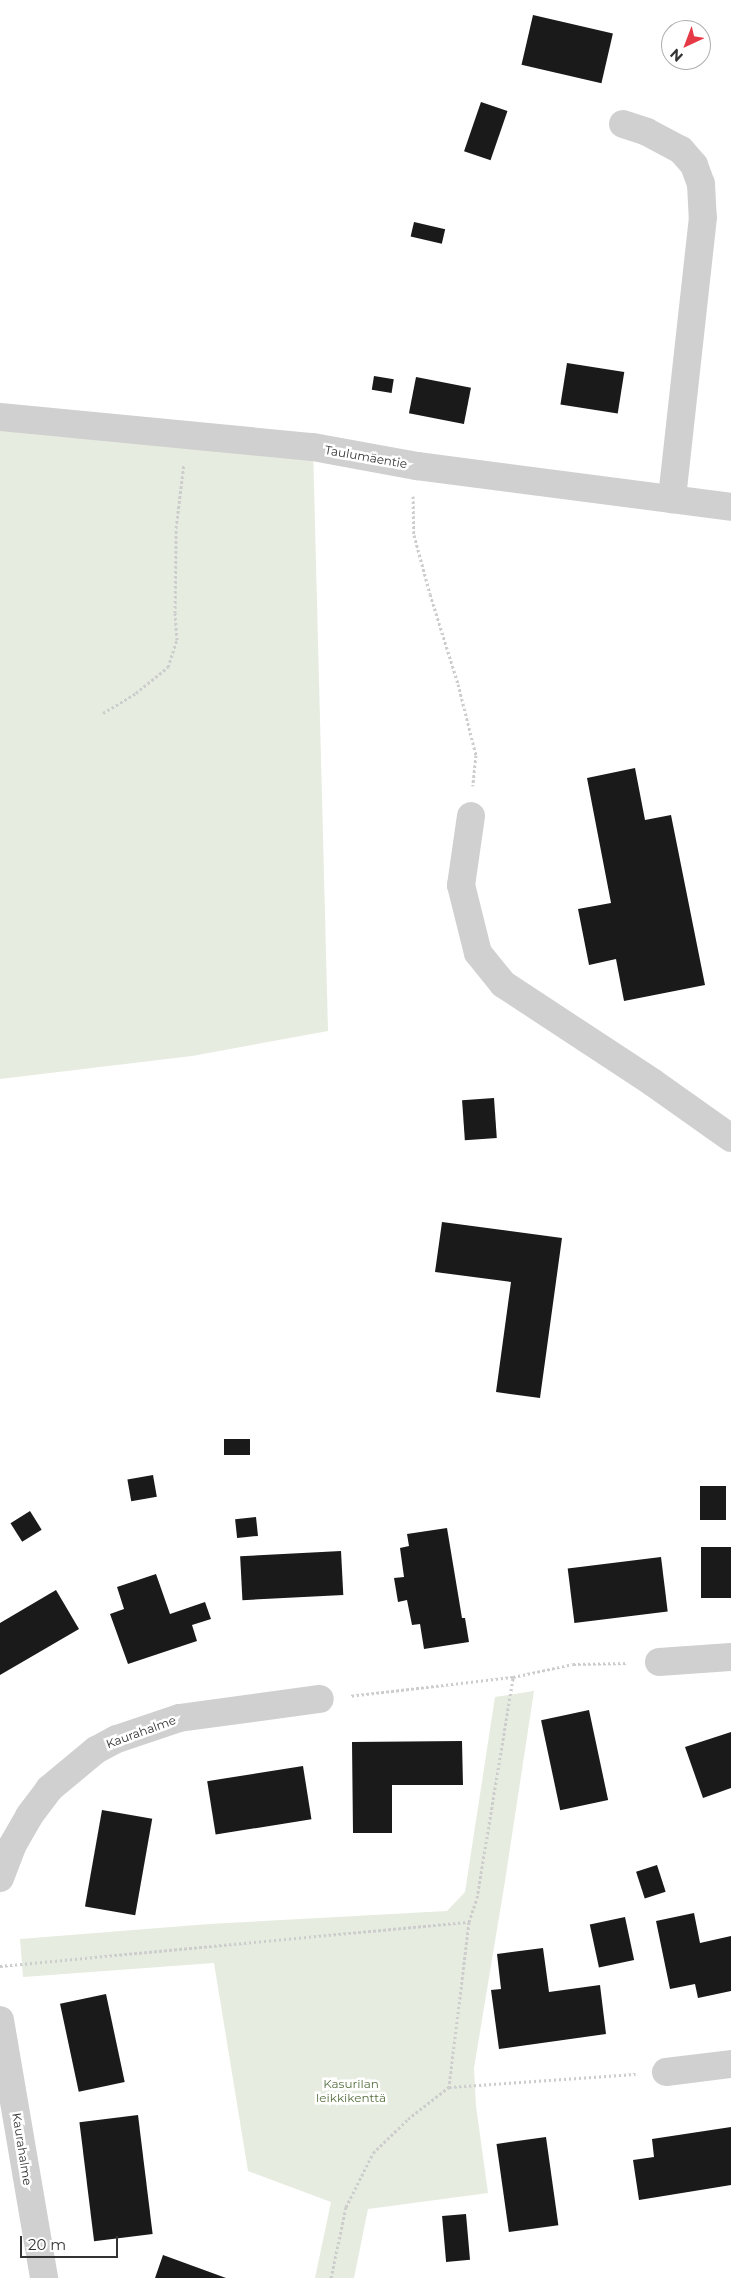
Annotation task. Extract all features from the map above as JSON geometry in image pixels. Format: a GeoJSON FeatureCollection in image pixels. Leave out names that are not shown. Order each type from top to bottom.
{"type":"FeatureCollection","features":[{"type":"Feature","properties":{"kind":"street"},"geometry":{"type":"LineString","coordinates":[[623,124],[647,132],[681,150],[694,165],[702,184],[702,217],[672,499]]}},
{"type":"Feature","properties":{"kind":"street","name":"Taulumäentie"},"geometry":{"type":"LineString","coordinates":[[0,416],[313,447],[417,466],[731,507]]}},
{"type":"Feature","properties":{"kind":"street"},"geometry":{"type":"LineString","coordinates":[[471,816],[461,885],[478,953],[503,984],[652,1082],[731,1138]]}},
{"type":"Feature","properties":{"kind":"street"},"geometry":{"type":"LineString","coordinates":[[659,1662],[731,1657]]}},
{"type":"Feature","properties":{"kind":"street","name":"Kaurahalme"},"geometry":{"type":"LineString","coordinates":[[0,1878],[12,1846],[39,1802],[50,1789],[96,1750],[117,1739],[179,1718],[320,1699]]}},
{"type":"Feature","properties":{"kind":"street","name":"Kaurahalme"},"geometry":{"type":"LineString","coordinates":[[0,2020],[44,2278]]}},
{"type":"Feature","properties":{"kind":"street"},"geometry":{"type":"LineString","coordinates":[[666,2072],[731,2064]]}},
{"type":"Feature","properties":{"kind":"path"},"geometry":{"type":"LineString","coordinates":[[103,713],[136,693],[168,667],[177,640],[174,613],[176,528],[187,434]]}},
{"type":"Feature","properties":{"kind":"path"},"geometry":{"type":"LineString","coordinates":[[417,466],[413,478],[414,535],[458,684],[476,755],[471,816]]}},
{"type":"Feature","properties":{"kind":"path"},"geometry":{"type":"LineString","coordinates":[[320,1699],[513,1677],[573,1664],[659,1662]]}},
{"type":"Feature","properties":{"kind":"path"},"geometry":{"type":"LineString","coordinates":[[449,2087],[469,1922],[477,1898],[513,1677]]}},
{"type":"Feature","properties":{"kind":"path"},"geometry":{"type":"LineString","coordinates":[[0,1966],[469,1922]]}},
{"type":"Feature","properties":{"kind":"path"},"geometry":{"type":"LineString","coordinates":[[331,2278],[346,2207],[373,2153],[408,2119],[449,2087],[666,2072]]}},
{"type":"Feature","properties":{"kind":"green space"},"geometry":{"type":"Polygon","coordinates":[[[0,417],[313,447],[328,1031],[192,1056],[0,1079],[0,417]]]}},
{"type":"Feature","properties":{"kind":"green space","name":"Kasurilan leikkikenttä"},"geometry":{"type":"Polygon","coordinates":[[[534,1691],[474,2068],[476,2106],[488,2193],[368,2209],[354,2278],[315,2278],[331,2202],[248,2171],[214,1963],[23,1977],[20,1939],[209,1924],[447,1911],[465,1892],[495,1697],[534,1691]]]}},
{"type":"Feature","properties":{"kind":"building"},"geometry":{"type":"Polygon","coordinates":[[[533,15],[613,33],[601,83],[522,65],[533,15]]]}},
{"type":"Feature","properties":{"kind":"building"},"geometry":{"type":"Polygon","coordinates":[[[481,102],[507,111],[491,160],[464,151],[481,102]]]}},
{"type":"Feature","properties":{"kind":"building"},"geometry":{"type":"Polygon","coordinates":[[[414,222],[445,229],[442,244],[411,237],[414,222]]]}},
{"type":"Feature","properties":{"kind":"building"},"geometry":{"type":"Polygon","coordinates":[[[567,363],[624,372],[618,414],[560,404],[567,363]]]}},
{"type":"Feature","properties":{"kind":"building"},"geometry":{"type":"Polygon","coordinates":[[[374,376],[394,379],[392,393],[372,390],[374,376]]]}},
{"type":"Feature","properties":{"kind":"building"},"geometry":{"type":"Polygon","coordinates":[[[416,377],[471,388],[464,424],[409,413],[416,377]]]}},
{"type":"Feature","properties":{"kind":"building"},"geometry":{"type":"Polygon","coordinates":[[[635,768],[645,820],[671,815],[705,985],[624,1001],[616,959],[589,965],[578,909],[611,903],[587,778],[635,768]]]}},
{"type":"Feature","properties":{"kind":"building"},"geometry":{"type":"Polygon","coordinates":[[[494,1098],[497,1138],[465,1140],[462,1100],[494,1098]]]}},
{"type":"Feature","properties":{"kind":"building"},"geometry":{"type":"Polygon","coordinates":[[[442,1222],[562,1238],[540,1398],[496,1392],[511,1282],[435,1272],[442,1222]]]}},
{"type":"Feature","properties":{"kind":"building"},"geometry":{"type":"Polygon","coordinates":[[[224,1439],[250,1439],[250,1455],[224,1455],[224,1439]]]}},
{"type":"Feature","properties":{"kind":"building"},"geometry":{"type":"Polygon","coordinates":[[[153,1475],[157,1497],[131,1501],[127,1480],[153,1475]]]}},
{"type":"Feature","properties":{"kind":"building"},"geometry":{"type":"Polygon","coordinates":[[[700,1486],[726,1486],[726,1520],[700,1520],[700,1486]]]}},
{"type":"Feature","properties":{"kind":"building"},"geometry":{"type":"Polygon","coordinates":[[[30,1511],[42,1530],[22,1542],[10,1523],[30,1511]]]}},
{"type":"Feature","properties":{"kind":"building"},"geometry":{"type":"Polygon","coordinates":[[[256,1517],[258,1536],[237,1538],[235,1519],[256,1517]]]}},
{"type":"Feature","properties":{"kind":"building"},"geometry":{"type":"Polygon","coordinates":[[[447,1528],[462,1618],[465,1618],[469,1642],[424,1649],[420,1624],[412,1625],[407,1600],[398,1602],[394,1578],[404,1577],[400,1548],[409,1546],[407,1534],[447,1528]]]}},
{"type":"Feature","properties":{"kind":"building"},"geometry":{"type":"Polygon","coordinates":[[[701,1547],[731,1547],[731,1598],[701,1598],[701,1547]]]}},
{"type":"Feature","properties":{"kind":"building"},"geometry":{"type":"Polygon","coordinates":[[[341,1551],[343,1595],[242,1600],[240,1556],[341,1551]]]}},
{"type":"Feature","properties":{"kind":"building"},"geometry":{"type":"Polygon","coordinates":[[[661,1557],[668,1612],[574,1623],[568,1568],[661,1557]]]}},
{"type":"Feature","properties":{"kind":"building"},"geometry":{"type":"Polygon","coordinates":[[[156,1574],[170,1614],[205,1602],[211,1619],[192,1625],[197,1641],[128,1664],[110,1614],[124,1609],[117,1587],[156,1574]]]}},
{"type":"Feature","properties":{"kind":"building"},"geometry":{"type":"Polygon","coordinates":[[[56,1590],[79,1629],[0,1675],[0,1623],[56,1590]]]}},
{"type":"Feature","properties":{"kind":"building"},"geometry":{"type":"Polygon","coordinates":[[[589,1710],[608,1800],[560,1810],[541,1720],[589,1710]]]}},
{"type":"Feature","properties":{"kind":"building"},"geometry":{"type":"Polygon","coordinates":[[[731,1732],[731,1788],[703,1798],[685,1747],[731,1732]]]}},
{"type":"Feature","properties":{"kind":"building"},"geometry":{"type":"Polygon","coordinates":[[[462,1741],[463,1785],[392,1785],[392,1833],[353,1833],[352,1742],[462,1741]]]}},
{"type":"Feature","properties":{"kind":"building"},"geometry":{"type":"Polygon","coordinates":[[[303,1766],[311,1819],[216,1835],[207,1781],[303,1766]]]}},
{"type":"Feature","properties":{"kind":"building"},"geometry":{"type":"Polygon","coordinates":[[[102,1810],[152,1819],[135,1915],[85,1907],[102,1810]]]}},
{"type":"Feature","properties":{"kind":"building"},"geometry":{"type":"Polygon","coordinates":[[[657,1865],[666,1892],[645,1898],[636,1872],[657,1865]]]}},
{"type":"Feature","properties":{"kind":"building"},"geometry":{"type":"Polygon","coordinates":[[[694,1913],[700,1943],[731,1936],[731,1991],[698,1998],[695,1984],[670,1989],[656,1921],[694,1913]]]}},
{"type":"Feature","properties":{"kind":"building"},"geometry":{"type":"Polygon","coordinates":[[[625,1917],[634,1960],[599,1968],[590,1924],[625,1917]]]}},
{"type":"Feature","properties":{"kind":"building"},"geometry":{"type":"Polygon","coordinates":[[[543,1948],[549,1992],[600,1985],[606,2034],[499,2049],[491,1990],[501,1989],[497,1954],[543,1948]]]}},
{"type":"Feature","properties":{"kind":"building"},"geometry":{"type":"Polygon","coordinates":[[[106,1994],[125,2082],[79,2092],[60,2004],[106,1994]]]}},
{"type":"Feature","properties":{"kind":"building"},"geometry":{"type":"Polygon","coordinates":[[[138,2115],[153,2234],[94,2241],[79,2122],[138,2115]]]}},
{"type":"Feature","properties":{"kind":"building"},"geometry":{"type":"Polygon","coordinates":[[[731,2127],[731,2185],[639,2200],[633,2160],[654,2157],[652,2139],[731,2127]]]}},
{"type":"Feature","properties":{"kind":"building"},"geometry":{"type":"Polygon","coordinates":[[[546,2137],[558,2225],[509,2232],[496,2144],[546,2137]]]}},
{"type":"Feature","properties":{"kind":"building"},"geometry":{"type":"Polygon","coordinates":[[[466,2214],[470,2260],[446,2262],[442,2216],[466,2214]]]}},
{"type":"Feature","properties":{"kind":"building"},"geometry":{"type":"Polygon","coordinates":[[[163,2255],[226,2278],[155,2278],[163,2255]]]}}]}
